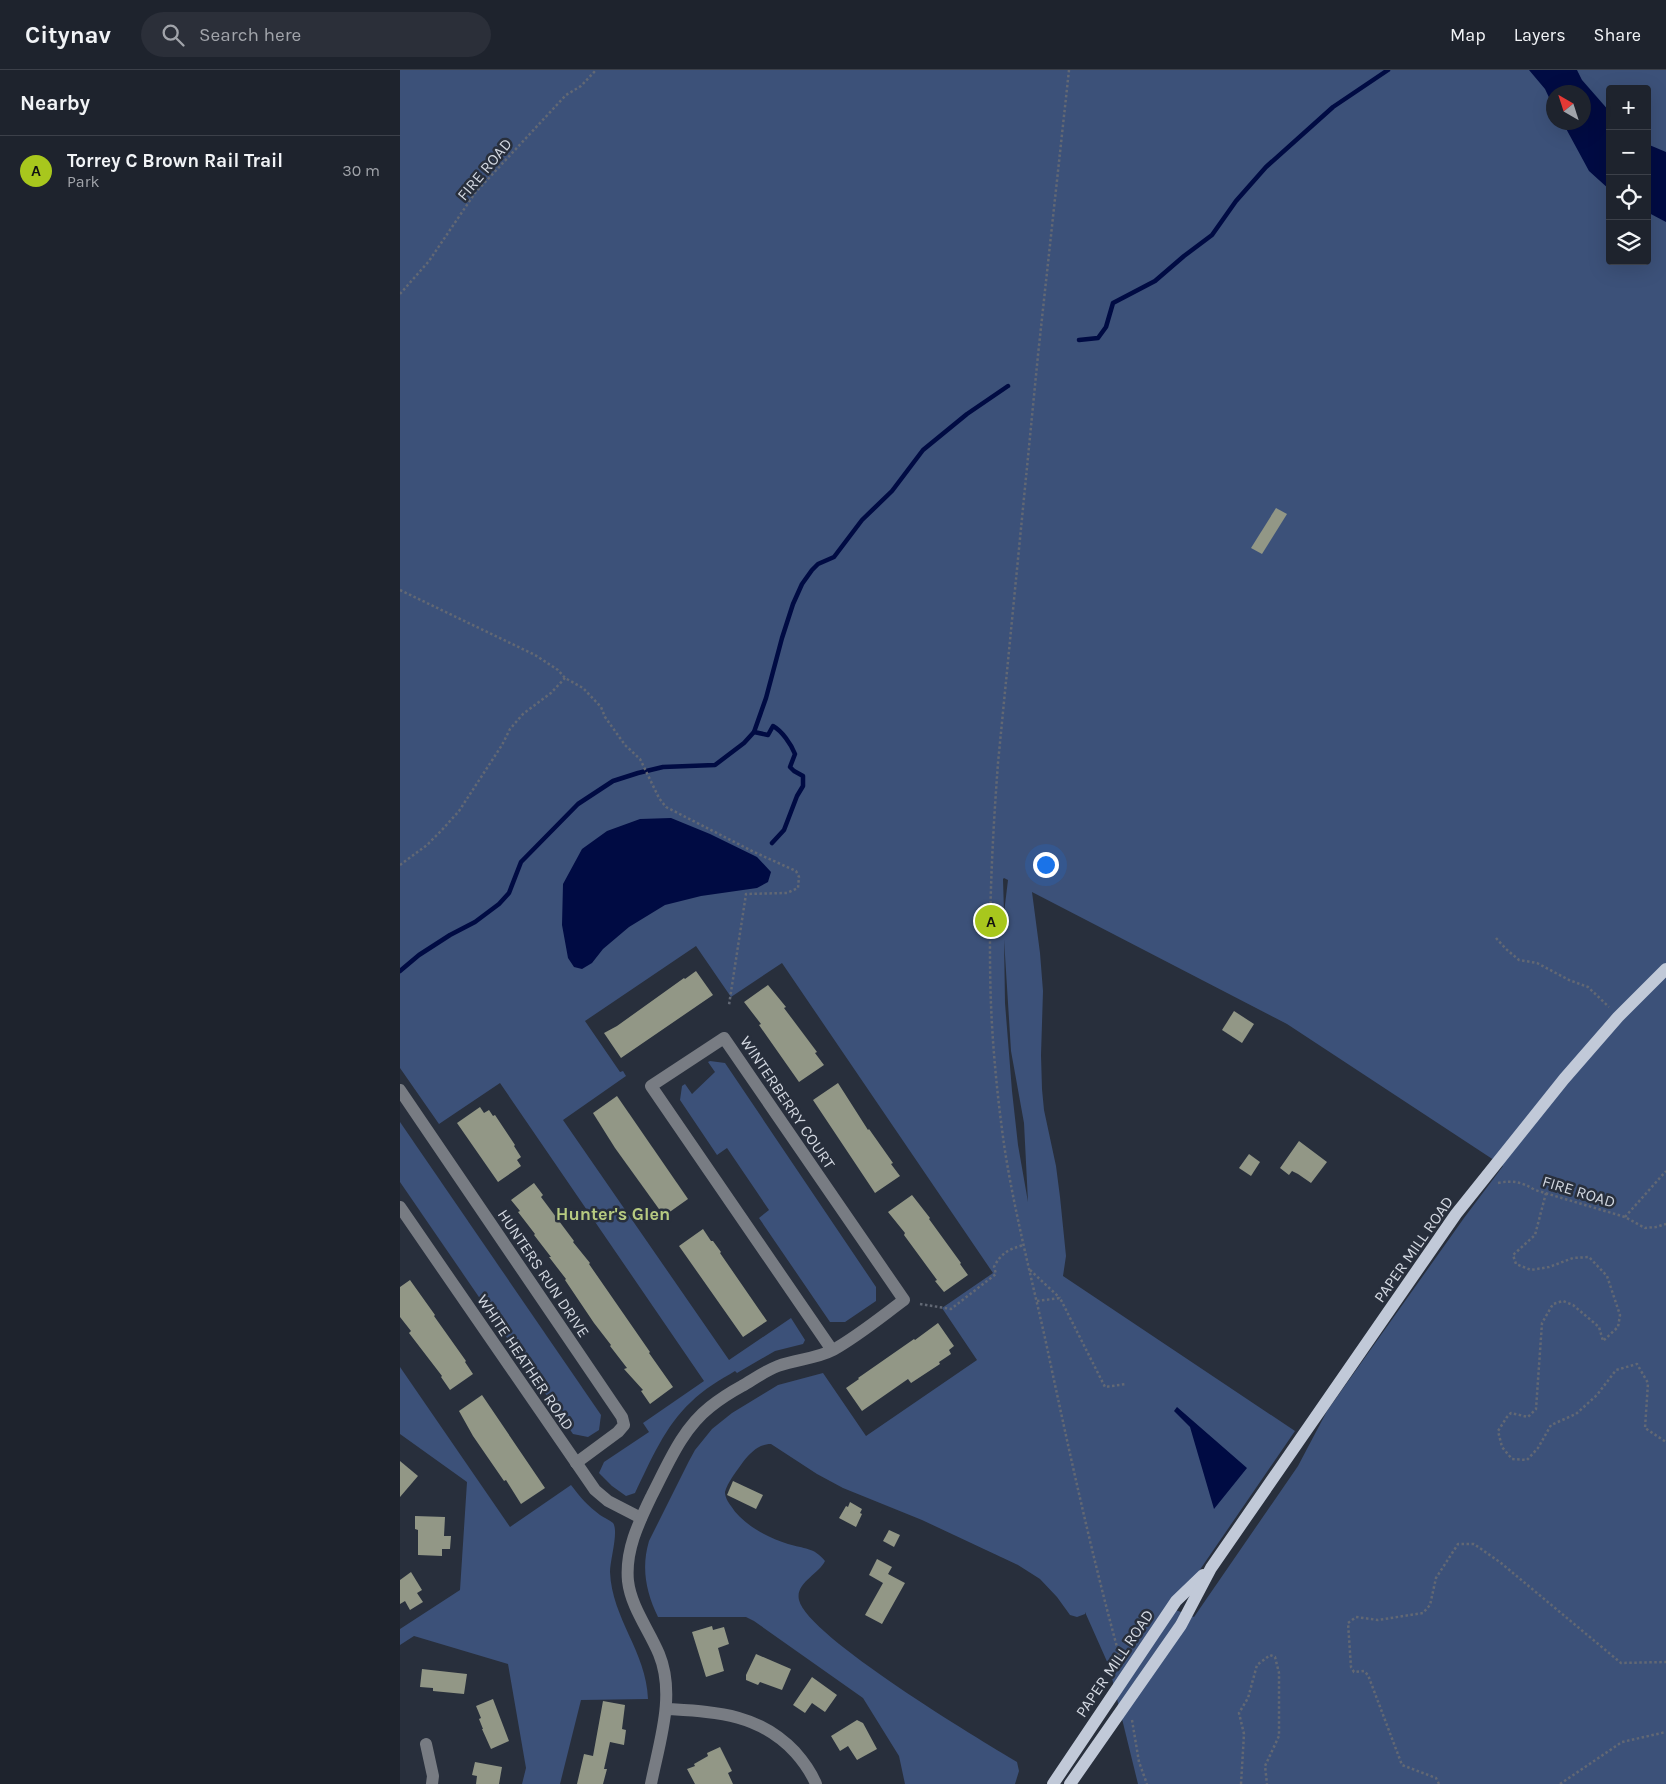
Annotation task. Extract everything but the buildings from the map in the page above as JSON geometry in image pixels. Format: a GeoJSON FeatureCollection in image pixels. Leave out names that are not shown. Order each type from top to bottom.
{"type":"FeatureCollection","features":[{"type":"Feature","properties":{"kind":"main road","name":"PAPER MILL ROAD"},"geometry":{"type":"LineString","coordinates":[[1070,1784],[1181,1625],[1211,1568],[1456,1214],[1564,1079],[1618,1017],[1666,969]]}},
{"type":"Feature","properties":{"kind":"main road","name":"PAPER MILL ROAD"},"geometry":{"type":"LineString","coordinates":[[1053,1784],[1176,1601],[1211,1568]]}},
{"type":"Feature","properties":{"kind":"street","name":"WINTERBERRY COURT"},"geometry":{"type":"LineString","coordinates":[[650,1784],[667,1709],[660,1656],[637,1609],[628,1583],[629,1558],[632,1541],[641,1518],[678,1444],[694,1423],[709,1408],[765,1372],[780,1365],[817,1357],[832,1350],[904,1300],[724,1038],[651,1086],[832,1350]]}},
{"type":"Feature","properties":{"kind":"street","name":"HUNTERS RUN DRIVE"},"geometry":{"type":"LineString","coordinates":[[400,1090],[622,1417],[624,1425],[618,1432],[576,1463]]}},
{"type":"Feature","properties":{"kind":"street","name":"WHITE HEATHER ROAD"},"geometry":{"type":"LineString","coordinates":[[400,1207],[595,1490],[608,1501],[641,1518]]}},
{"type":"Feature","properties":{"kind":"street"},"geometry":{"type":"LineString","coordinates":[[667,1709],[714,1712],[742,1717],[764,1727],[785,1742],[802,1760],[816,1784]]}},
{"type":"Feature","properties":{"kind":"street"},"geometry":{"type":"LineString","coordinates":[[426,1744],[432,1784]]}},
{"type":"Feature","properties":{"kind":"path","name":"FIRE ROAD"},"geometry":{"type":"LineString","coordinates":[[400,294],[429,261],[475,192],[566,95],[581,86],[596,70]]}},
{"type":"Feature","properties":{"kind":"path"},"geometry":{"type":"LineString","coordinates":[[1070,70],[1037,365],[994,823],[990,939],[991,1006],[1006,1150],[1024,1245],[1086,1532],[1122,1665]]}},
{"type":"Feature","properties":{"kind":"path"},"geometry":{"type":"LineString","coordinates":[[400,590],[535,654],[558,670],[565,678],[583,688],[600,707],[625,745],[640,759],[654,790],[666,807],[754,852],[796,871],[799,877],[798,888],[788,893],[746,894],[730,1004]]}},
{"type":"Feature","properties":{"kind":"path"},"geometry":{"type":"LineString","coordinates":[[400,865],[427,845],[459,811],[502,745],[510,729],[523,714],[551,694],[565,678]]}},
{"type":"Feature","properties":{"kind":"path"},"geometry":{"type":"LineString","coordinates":[[1496,938],[1506,950],[1519,960],[1537,963],[1569,980],[1588,987],[1618,1017]]}},
{"type":"Feature","properties":{"kind":"path"},"geometry":{"type":"LineString","coordinates":[[1625,1217],[1666,1171]]}},
{"type":"Feature","properties":{"kind":"path","name":"FIRE ROAD"},"geometry":{"type":"LineString","coordinates":[[1487,1174],[1498,1183],[1510,1180],[1523,1182],[1535,1190],[1625,1217],[1645,1228],[1666,1224]]}},
{"type":"Feature","properties":{"kind":"path"},"geometry":{"type":"LineString","coordinates":[[1546,1193],[1535,1235],[1513,1255],[1516,1264],[1530,1270],[1550,1266],[1572,1258],[1588,1257],[1607,1276],[1620,1315],[1618,1327],[1603,1342],[1599,1327],[1573,1305],[1563,1301],[1552,1304],[1542,1323],[1536,1410],[1528,1417],[1511,1413],[1507,1416],[1498,1431],[1502,1446],[1512,1459],[1527,1460],[1538,1448],[1552,1425],[1576,1414],[1597,1395],[1616,1370],[1637,1364],[1648,1383],[1644,1428],[1666,1442]]}},
{"type":"Feature","properties":{"kind":"path"},"geometry":{"type":"LineString","coordinates":[[920,1304],[951,1309],[996,1274],[994,1267],[999,1257],[1008,1250],[1024,1245]]}},
{"type":"Feature","properties":{"kind":"path"},"geometry":{"type":"LineString","coordinates":[[1030,1270],[1060,1298],[1105,1387],[1126,1384]]}},
{"type":"Feature","properties":{"kind":"path"},"geometry":{"type":"LineString","coordinates":[[1036,1301],[1060,1298]]}},
{"type":"Feature","properties":{"kind":"path"},"geometry":{"type":"LineString","coordinates":[[1439,1784],[1436,1778],[1402,1765],[1368,1675],[1364,1671],[1354,1672],[1351,1667],[1348,1623],[1356,1617],[1378,1620],[1423,1613],[1430,1605],[1436,1578],[1458,1544],[1474,1544],[1501,1562],[1621,1663],[1666,1662]]}},
{"type":"Feature","properties":{"kind":"path"},"geometry":{"type":"LineString","coordinates":[[1241,1784],[1244,1734],[1239,1713],[1248,1698],[1257,1665],[1270,1655],[1275,1657],[1279,1673],[1279,1736],[1265,1766],[1267,1784]]}},
{"type":"Feature","properties":{"kind":"path"},"geometry":{"type":"LineString","coordinates":[[1130,1714],[1139,1762],[1147,1784]]}},
{"type":"Feature","properties":{"kind":"path"},"geometry":{"type":"LineString","coordinates":[[1560,1784],[1622,1742],[1666,1732]]}},
{"type":"Feature","properties":{"kind":"shaded area"},"geometry":{"type":"Polygon","coordinates":[[[400,70],[1666,70],[1666,1784],[1138,1784],[1109,1666],[1085,1612],[1085,1614],[1077,1617],[1070,1615],[1057,1597],[1040,1579],[1018,1565],[922,1520],[843,1488],[817,1474],[771,1444],[763,1445],[752,1452],[743,1462],[728,1484],[725,1492],[726,1496],[736,1513],[756,1530],[788,1544],[813,1551],[825,1561],[804,1584],[799,1594],[799,1600],[809,1617],[832,1638],[897,1686],[1017,1762],[1019,1771],[1015,1784],[905,1784],[899,1756],[863,1698],[746,1617],[658,1617],[650,1598],[646,1580],[645,1561],[649,1541],[689,1461],[695,1450],[712,1429],[732,1413],[778,1385],[823,1373],[866,1436],[977,1360],[942,1308],[993,1273],[782,963],[731,997],[696,946],[585,1021],[620,1072],[623,1071],[626,1076],[563,1120],[729,1360],[791,1318],[805,1340],[803,1344],[775,1351],[737,1373],[735,1371],[696,1397],[682,1411],[666,1433],[635,1493],[626,1496],[599,1473],[604,1462],[649,1432],[643,1423],[704,1381],[500,1083],[439,1124],[400,1068],[400,70]],[[1003,879],[1004,913],[1008,880],[1003,879]],[[1032,892],[1043,991],[1042,1089],[1060,1197],[1066,1256],[1063,1276],[1295,1431],[1173,1609],[1194,1617],[1298,1466],[1327,1411],[1503,1166],[1287,1024],[1032,892]],[[1004,939],[1005,1003],[1018,1145],[1028,1202],[1024,1123],[1011,1051],[1004,939]]]}},
{"type":"Feature","properties":{"kind":"shaded area"},"geometry":{"type":"Polygon","coordinates":[[[1529,70],[1577,70],[1586,85],[1546,85],[1546,91],[1529,70]]]}},
{"type":"Feature","properties":{"kind":"shaded area"},"geometry":{"type":"Polygon","coordinates":[[[1591,90],[1606,107],[1606,186],[1589,171],[1567,130],[1591,130],[1591,90]]]}},
{"type":"Feature","properties":{"kind":"shaded area"},"geometry":{"type":"Polygon","coordinates":[[[1651,146],[1666,152],[1666,222],[1651,214],[1651,146]]]}},
{"type":"Feature","properties":{"kind":"shaded area"},"geometry":{"type":"Polygon","coordinates":[[[671,818],[710,834],[757,857],[771,872],[768,882],[757,888],[701,896],[665,905],[629,927],[603,949],[592,963],[582,969],[574,967],[568,958],[562,925],[563,884],[582,849],[607,831],[640,819],[671,818]]]}},
{"type":"Feature","properties":{"kind":"shaded area"},"geometry":{"type":"Polygon","coordinates":[[[708,1062],[725,1063],[876,1287],[876,1301],[845,1322],[830,1322],[759,1218],[769,1210],[727,1148],[717,1155],[680,1100],[682,1086],[685,1084],[692,1094],[715,1072],[708,1062]]]}},
{"type":"Feature","properties":{"kind":"shaded area"},"geometry":{"type":"Polygon","coordinates":[[[400,1122],[601,1415],[599,1430],[588,1437],[573,1434],[400,1182],[400,1122]]]}},
{"type":"Feature","properties":{"kind":"shaded area"},"geometry":{"type":"Polygon","coordinates":[[[400,1367],[510,1527],[571,1485],[588,1505],[612,1522],[615,1527],[610,1572],[612,1589],[622,1620],[642,1666],[648,1699],[581,1700],[560,1784],[522,1784],[526,1768],[508,1664],[414,1636],[400,1645],[400,1629],[460,1590],[467,1482],[400,1434],[400,1367]]]}},
{"type":"Feature","properties":{"kind":"shaded area"},"geometry":{"type":"Polygon","coordinates":[[[1177,1407],[1247,1468],[1214,1509],[1190,1427],[1174,1411],[1177,1407]]]}},
{"type":"Feature","properties":{"kind":"waterway"},"geometry":{"type":"LineString","coordinates":[[1079,340],[1098,338],[1106,327],[1113,303],[1155,281],[1212,235],[1236,201],[1266,167],[1333,107],[1388,70]]}},
{"type":"Feature","properties":{"kind":"waterway"},"geometry":{"type":"LineString","coordinates":[[400,971],[419,955],[475,922],[499,904],[509,893],[521,862],[578,804],[613,781],[638,773],[663,767],[715,765],[744,743],[754,732],[766,698],[793,604],[802,584],[812,570],[818,564],[834,557],[862,520],[892,491],[923,450],[967,414],[1008,386]]}},
{"type":"Feature","properties":{"kind":"waterway"},"geometry":{"type":"LineString","coordinates":[[754,732],[768,735],[773,726],[780,731],[789,742],[795,754],[790,767],[803,776],[803,786],[797,796],[784,830],[772,843]]}},
{"type":"Feature","properties":{"kind":"place","name":"Torrey C Brown Rail Trail"},"geometry":{"type":"Point","coordinates":[991,921]}},
{"type":"Feature","properties":{"kind":"district","name":"Hunter's Glen"},"geometry":{"type":"Point","coordinates":[613,1214]}}]}
